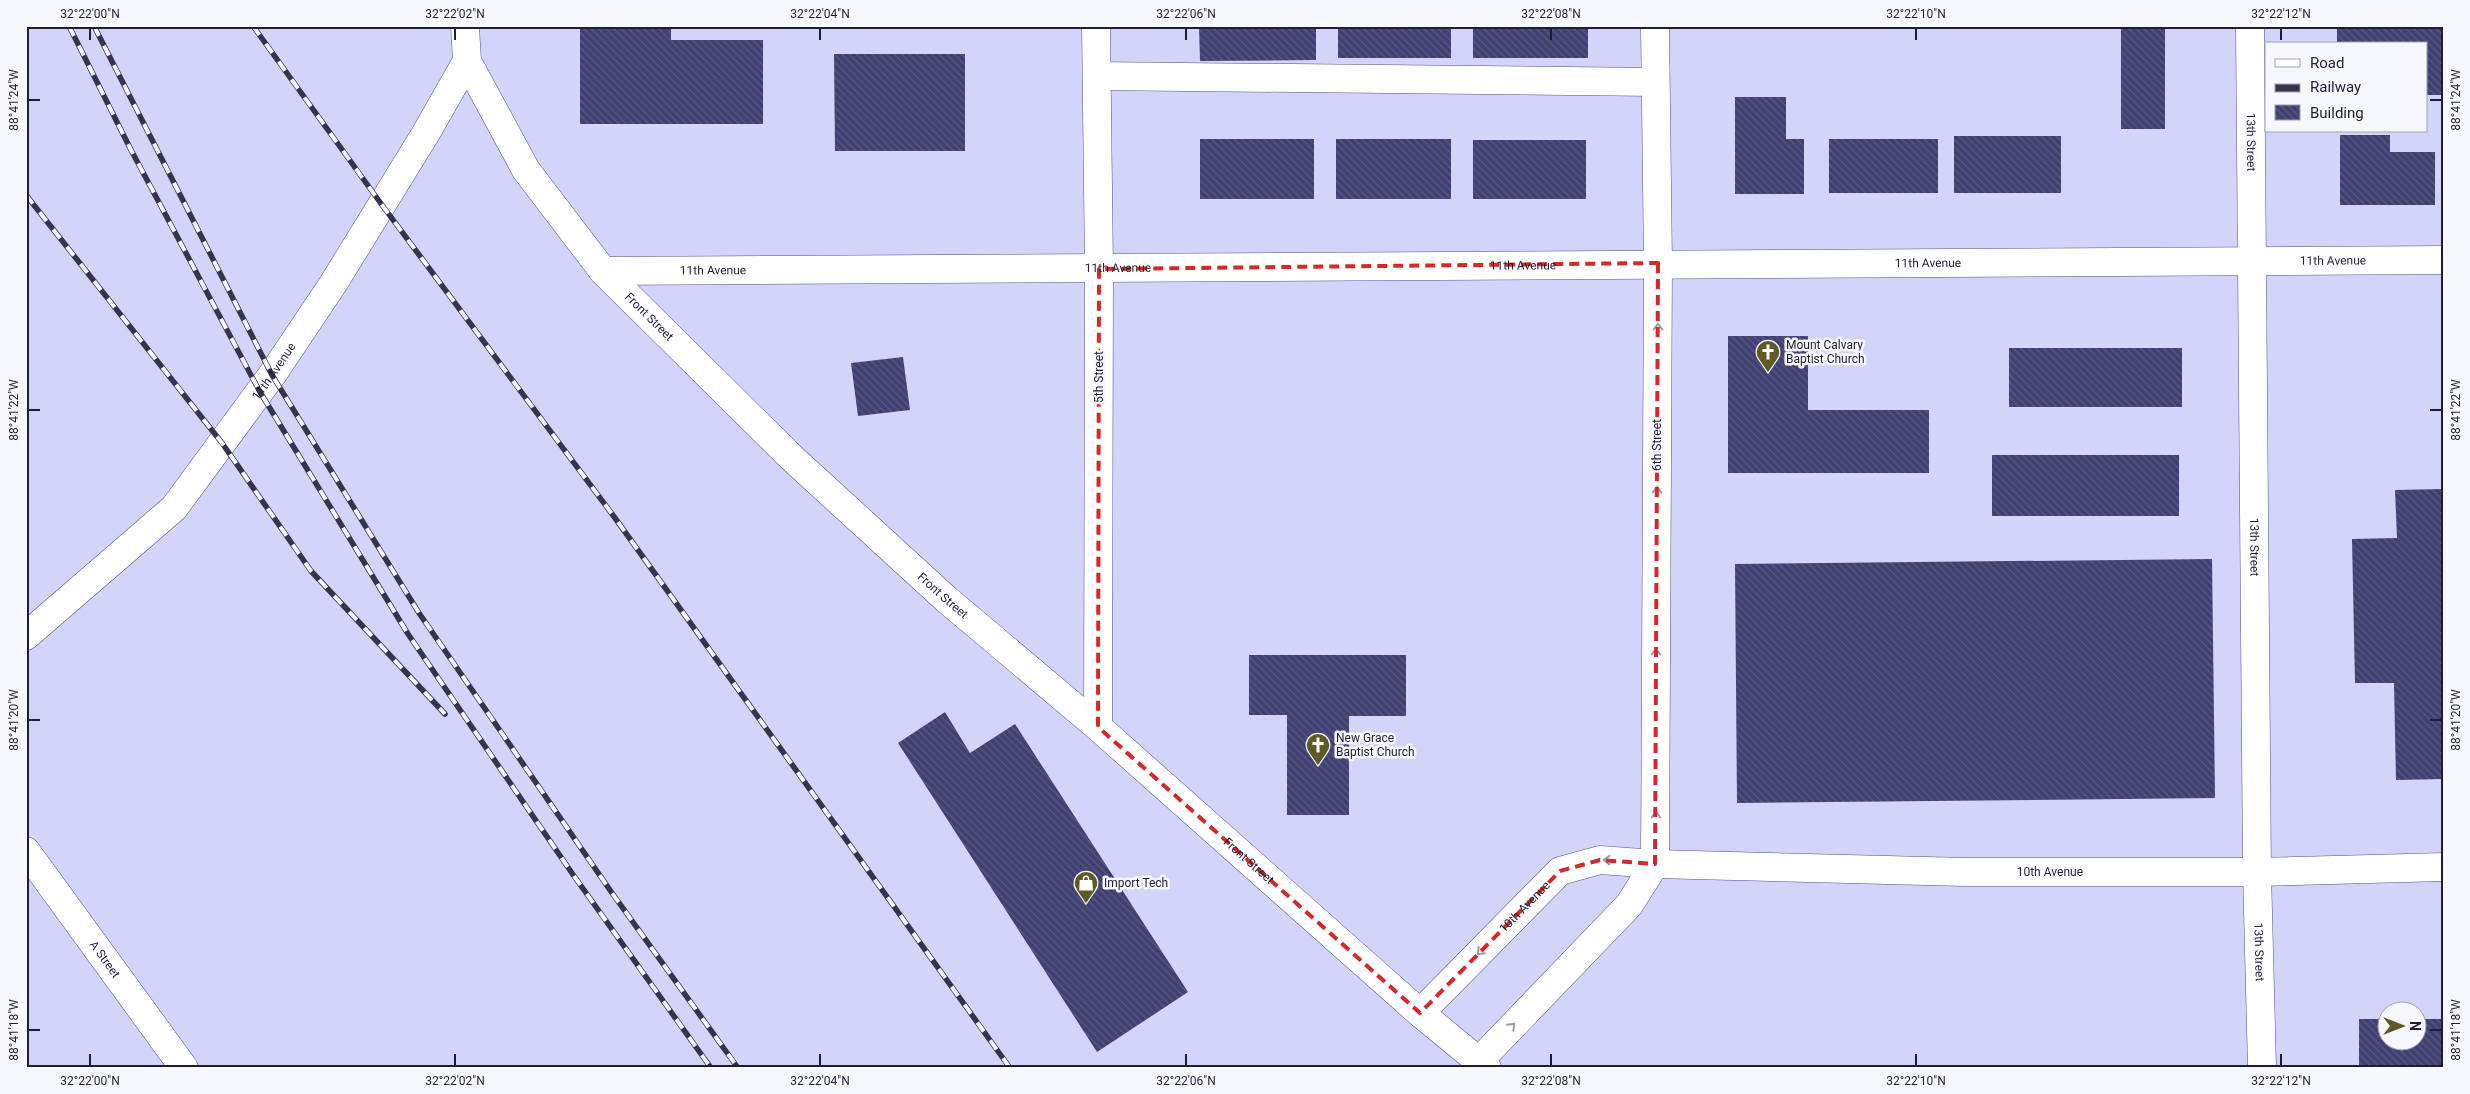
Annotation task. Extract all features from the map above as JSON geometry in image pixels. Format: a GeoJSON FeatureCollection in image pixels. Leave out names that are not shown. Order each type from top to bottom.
{"type":"FeatureCollection","features":[{"type":"Feature","properties":{"kind":"street"},"geometry":{"type":"LineString","coordinates":[[465,26],[467,61]]}},
{"type":"Feature","properties":{"kind":"street","name":"5th Street"},"geometry":{"type":"LineString","coordinates":[[1096,26],[1099,270],[1098,728]]}},
{"type":"Feature","properties":{"kind":"street","name":"6th Street"},"geometry":{"type":"LineString","coordinates":[[1655,26],[1658,263],[1655,864]]}},
{"type":"Feature","properties":{"kind":"street","name":"13th Street"},"geometry":{"type":"LineString","coordinates":[[2250,26],[2257,872],[2262,1068]]}},
{"type":"Feature","properties":{"kind":"street","name":"Front Street"},"geometry":{"type":"LineString","coordinates":[[467,61],[526,170],[603,271],[792,458],[946,599],[1098,728],[1420,1013],[1483,1064]]}},
{"type":"Feature","properties":{"kind":"street","name":"11th Avenue"},"geometry":{"type":"LineString","coordinates":[[26,636],[174,508],[272,376],[333,284],[426,133],[467,61]]}},
{"type":"Feature","properties":{"kind":"street"},"geometry":{"type":"LineString","coordinates":[[1097,76],[1655,82]]}},
{"type":"Feature","properties":{"kind":"street","name":"11th Avenue"},"geometry":{"type":"LineString","coordinates":[[603,271],[1099,270],[1658,263],[2444,260]]}},
{"type":"Feature","properties":{"kind":"street","name":"A Street"},"geometry":{"type":"LineString","coordinates":[[26,851],[184,1068]]}},
{"type":"Feature","properties":{"kind":"street","name":"10th Avenue"},"geometry":{"type":"LineString","coordinates":[[1420,1013],[1560,871],[1600,860],[1655,864],[1966,872],[2257,872],[2444,867]]}},
{"type":"Feature","properties":{"kind":"street"},"geometry":{"type":"LineString","coordinates":[[1483,1064],[1629,905],[1655,864]]}},
{"type":"Feature","properties":{"kind":"highlighted area"},"geometry":{"type":"Polygon","coordinates":[[[1658,263],[1655,864],[1600,860],[1560,871],[1420,1013],[1098,727],[1099,269],[1658,263]]]}},
{"type":"Feature","properties":{"kind":"building"},"geometry":{"type":"Polygon","coordinates":[[[580,26],[671,26],[671,40],[763,40],[763,124],[580,124],[580,26]]]}},
{"type":"Feature","properties":{"kind":"building"},"geometry":{"type":"Polygon","coordinates":[[[1199,26],[1316,26],[1316,60],[1200,61],[1199,26]]]}},
{"type":"Feature","properties":{"kind":"building"},"geometry":{"type":"Polygon","coordinates":[[[1338,26],[1451,26],[1451,58],[1338,58],[1338,26]]]}},
{"type":"Feature","properties":{"kind":"building"},"geometry":{"type":"Polygon","coordinates":[[[1473,26],[1588,26],[1588,58],[1473,58],[1473,26]]]}},
{"type":"Feature","properties":{"kind":"building"},"geometry":{"type":"Polygon","coordinates":[[[2121,26],[2165,26],[2165,129],[2121,129],[2121,26]]]}},
{"type":"Feature","properties":{"kind":"building"},"geometry":{"type":"Polygon","coordinates":[[[2337,26],[2444,26],[2444,95],[2428,95],[2428,42],[2337,42],[2337,26]]]}},
{"type":"Feature","properties":{"kind":"building"},"geometry":{"type":"Polygon","coordinates":[[[834,54],[965,54],[965,151],[835,151],[834,54]]]}},
{"type":"Feature","properties":{"kind":"building"},"geometry":{"type":"Polygon","coordinates":[[[1735,97],[1786,97],[1786,139],[1804,139],[1804,194],[1735,194],[1735,97]]]}},
{"type":"Feature","properties":{"kind":"building"},"geometry":{"type":"Polygon","coordinates":[[[2340,135],[2390,135],[2390,152],[2435,152],[2435,205],[2340,205],[2340,135]]]}},
{"type":"Feature","properties":{"kind":"building"},"geometry":{"type":"Polygon","coordinates":[[[1954,136],[2061,136],[2061,193],[1954,193],[1954,136]]]}},
{"type":"Feature","properties":{"kind":"building"},"geometry":{"type":"Polygon","coordinates":[[[1200,139],[1314,139],[1314,199],[1200,199],[1200,139]]]}},
{"type":"Feature","properties":{"kind":"building"},"geometry":{"type":"Polygon","coordinates":[[[1336,139],[1451,139],[1451,199],[1336,199],[1336,139]]]}},
{"type":"Feature","properties":{"kind":"building"},"geometry":{"type":"Polygon","coordinates":[[[1829,139],[1938,139],[1938,193],[1829,193],[1829,139]]]}},
{"type":"Feature","properties":{"kind":"building"},"geometry":{"type":"Polygon","coordinates":[[[1473,140],[1586,140],[1586,199],[1473,199],[1473,140]]]}},
{"type":"Feature","properties":{"kind":"building","name":"Mount Calvary Baptist Church"},"geometry":{"type":"Polygon","coordinates":[[[1728,336],[1808,336],[1808,410],[1929,410],[1929,473],[1728,473],[1728,336]]]}},
{"type":"Feature","properties":{"kind":"building"},"geometry":{"type":"Polygon","coordinates":[[[2009,348],[2182,348],[2182,407],[2009,407],[2009,348]]]}},
{"type":"Feature","properties":{"kind":"building"},"geometry":{"type":"Polygon","coordinates":[[[903,357],[910,410],[858,416],[851,363],[903,357]]]}},
{"type":"Feature","properties":{"kind":"building"},"geometry":{"type":"Polygon","coordinates":[[[1992,455],[2179,455],[2179,516],[1992,516],[1992,455]]]}},
{"type":"Feature","properties":{"kind":"building"},"geometry":{"type":"Polygon","coordinates":[[[2444,489],[2444,779],[2396,780],[2394,683],[2355,683],[2352,539],[2397,538],[2395,490],[2444,489]]]}},
{"type":"Feature","properties":{"kind":"building"},"geometry":{"type":"Polygon","coordinates":[[[2212,559],[2215,798],[1737,803],[1735,564],[2212,559]]]}},
{"type":"Feature","properties":{"kind":"building","name":"New Grace Baptist Church"},"geometry":{"type":"Polygon","coordinates":[[[1249,655],[1406,655],[1406,716],[1349,716],[1349,815],[1287,815],[1287,715],[1249,715],[1249,655]]]}},
{"type":"Feature","properties":{"kind":"building"},"geometry":{"type":"Polygon","coordinates":[[[945,712],[970,753],[1015,724],[1188,992],[1097,1052],[898,743],[945,712]]]}},
{"type":"Feature","properties":{"kind":"building"},"geometry":{"type":"Polygon","coordinates":[[[2359,1019],[2378,1019],[2378,1052],[2428,1052],[2428,1019],[2444,1019],[2444,1068],[2359,1068],[2359,1019]]]}},
{"type":"Feature","properties":{"kind":"railway"},"geometry":{"type":"LineString","coordinates":[[69,26],[130,148],[260,392],[408,634],[574,876],[711,1068]]}},
{"type":"Feature","properties":{"kind":"railway"},"geometry":{"type":"LineString","coordinates":[[94,26],[272,375],[419,613],[612,893],[738,1068]]}},
{"type":"Feature","properties":{"kind":"railway"},"geometry":{"type":"LineString","coordinates":[[253,26],[382,205],[615,518],[1010,1068]]}},
{"type":"Feature","properties":{"kind":"railway"},"geometry":{"type":"LineString","coordinates":[[26,195],[222,443],[311,571],[445,714]]}},
{"type":"Feature","properties":{"kind":"place","name":"Mount Calvary Baptist Church"},"geometry":{"type":"Point","coordinates":[1768,373]}},
{"type":"Feature","properties":{"kind":"place","name":"New Grace Baptist Church"},"geometry":{"type":"Point","coordinates":[1318,766]}},
{"type":"Feature","properties":{"kind":"place","name":"Import Tech"},"geometry":{"type":"Point","coordinates":[1086,904]}}]}
